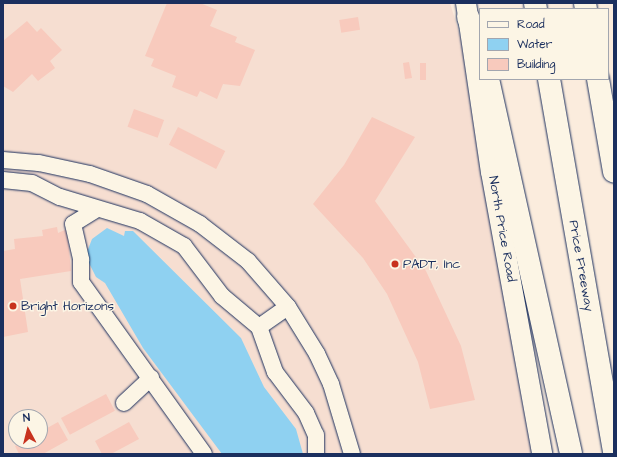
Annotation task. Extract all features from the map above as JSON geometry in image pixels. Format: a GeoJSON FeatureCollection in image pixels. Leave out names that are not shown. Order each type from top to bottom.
{"type":"FeatureCollection","features":[{"type":"Feature","properties":{"kind":"highway"},"geometry":{"type":"LineString","coordinates":[[467,10],[479,51]]}},
{"type":"Feature","properties":{"kind":"highway"},"geometry":{"type":"LineString","coordinates":[[488,80],[571,454]]}},
{"type":"Feature","properties":{"kind":"highway","name":"Price Freeway"},"geometry":{"type":"LineString","coordinates":[[549,80],[614,452]]}},
{"type":"Feature","properties":{"kind":"highway"},"geometry":{"type":"LineString","coordinates":[[598,80],[614,172]]}},
{"type":"Feature","properties":{"kind":"main road","name":"North Price Road"},"geometry":{"type":"LineString","coordinates":[[467,10],[491,172],[542,454]]}},
{"type":"Feature","properties":{"kind":"street"},"geometry":{"type":"LineString","coordinates":[[3,160],[39,163],[90,174],[146,194],[180,211],[248,261],[288,307],[331,384],[352,454]]}},
{"type":"Feature","properties":{"kind":"street"},"geometry":{"type":"LineString","coordinates":[[3,180],[32,183],[60,197],[140,221],[168,235],[184,246],[222,296],[259,327],[275,372],[306,413],[316,435],[316,454]]}},
{"type":"Feature","properties":{"kind":"street"},"geometry":{"type":"LineString","coordinates":[[60,197],[72,224],[81,260],[81,282],[204,454]]}},
{"type":"Feature","properties":{"kind":"street"},"geometry":{"type":"LineString","coordinates":[[72,224],[97,209]]}},
{"type":"Feature","properties":{"kind":"street"},"geometry":{"type":"LineString","coordinates":[[168,235],[180,211]]}},
{"type":"Feature","properties":{"kind":"street"},"geometry":{"type":"LineString","coordinates":[[259,327],[288,307]]}},
{"type":"Feature","properties":{"kind":"street"},"geometry":{"type":"LineString","coordinates":[[124,403],[151,378]]}},
{"type":"Feature","properties":{"kind":"shaded area"},"geometry":{"type":"Polygon","coordinates":[[[3,3],[450,3],[464,49],[534,454],[3,454],[3,3]]]}},
{"type":"Feature","properties":{"kind":"water"},"geometry":{"type":"Polygon","coordinates":[[[107,228],[124,236],[125,231],[133,231],[241,338],[264,387],[296,429],[303,454],[222,454],[143,348],[105,283],[96,277],[89,263],[87,252],[92,239],[107,228]]]}},
{"type":"Feature","properties":{"kind":"building"},"geometry":{"type":"Polygon","coordinates":[[[167,3],[200,3],[217,10],[210,26],[237,37],[235,42],[255,50],[240,86],[223,84],[217,99],[200,91],[197,97],[172,87],[176,76],[151,66],[154,59],[145,56],[167,3]]]}},
{"type":"Feature","properties":{"kind":"building"},"geometry":{"type":"Polygon","coordinates":[[[358,17],[360,30],[341,33],[339,20],[358,17]]]}},
{"type":"Feature","properties":{"kind":"building"},"geometry":{"type":"Polygon","coordinates":[[[27,21],[37,32],[41,28],[62,50],[50,61],[55,68],[38,81],[32,74],[13,92],[3,86],[3,41],[27,21]]]}},
{"type":"Feature","properties":{"kind":"building"},"geometry":{"type":"Polygon","coordinates":[[[409,62],[412,78],[405,79],[403,63],[409,62]]]}},
{"type":"Feature","properties":{"kind":"building"},"geometry":{"type":"Polygon","coordinates":[[[420,63],[426,63],[426,80],[420,80],[420,63]]]}},
{"type":"Feature","properties":{"kind":"building"},"geometry":{"type":"Polygon","coordinates":[[[134,109],[164,120],[158,138],[128,127],[134,109]]]}},
{"type":"Feature","properties":{"kind":"building","name":"PADT, Inc"},"geometry":{"type":"Polygon","coordinates":[[[372,117],[415,137],[375,201],[426,271],[461,346],[475,400],[430,409],[418,362],[387,294],[363,258],[313,204],[344,165],[372,117]]]}},
{"type":"Feature","properties":{"kind":"building"},"geometry":{"type":"Polygon","coordinates":[[[178,127],[225,151],[216,169],[169,145],[178,127]]]}},
{"type":"Feature","properties":{"kind":"building","name":"Bright Horizons"},"geometry":{"type":"Polygon","coordinates":[[[57,227],[58,233],[67,229],[71,271],[20,279],[28,332],[3,337],[3,251],[15,249],[14,239],[43,236],[42,230],[57,227]]]}},
{"type":"Feature","properties":{"kind":"building"},"geometry":{"type":"Polygon","coordinates":[[[106,394],[115,411],[70,435],[61,418],[106,394]]]}},
{"type":"Feature","properties":{"kind":"building"},"geometry":{"type":"Polygon","coordinates":[[[58,422],[68,440],[43,454],[19,454],[16,449],[48,449],[48,428],[58,422]]]}},
{"type":"Feature","properties":{"kind":"building"},"geometry":{"type":"Polygon","coordinates":[[[129,422],[139,439],[111,454],[102,454],[95,441],[129,422]]]}},
{"type":"Feature","properties":{"kind":"place","name":"PADT, Inc"},"geometry":{"type":"Point","coordinates":[395,264]}},
{"type":"Feature","properties":{"kind":"place","name":"Bright Horizons"},"geometry":{"type":"Point","coordinates":[13,306]}}]}
